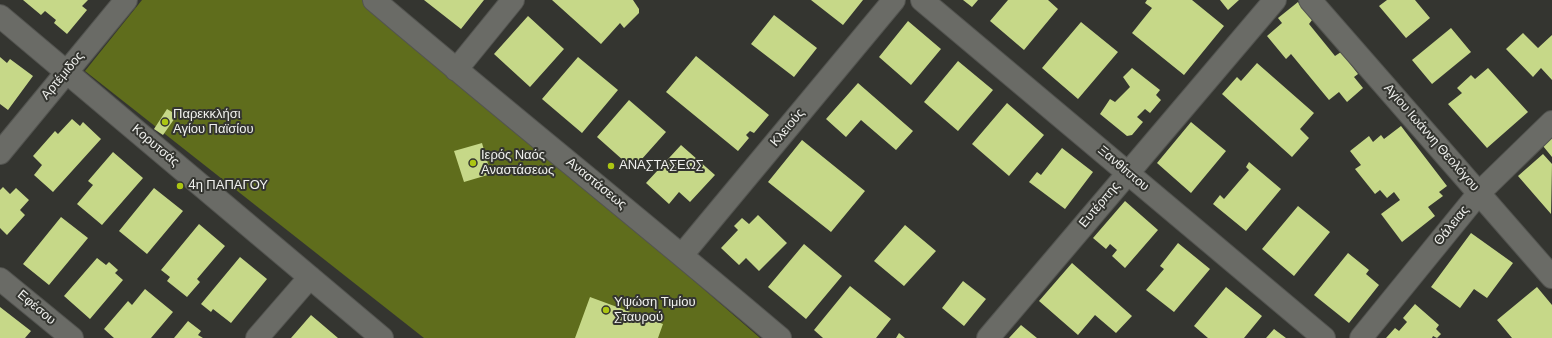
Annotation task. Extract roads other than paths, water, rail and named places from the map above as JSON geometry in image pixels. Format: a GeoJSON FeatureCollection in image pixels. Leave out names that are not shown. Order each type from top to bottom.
{"type":"FeatureCollection","features":[{"type":"Feature","properties":{"kind":"street","name":"Αρτέμιδος"},"geometry":{"type":"LineString","coordinates":[[0,152],[126,0]]}},
{"type":"Feature","properties":{"kind":"street","name":"Αναστάσεως"},"geometry":{"type":"LineString","coordinates":[[374,0],[456,70],[682,255],[780,338]]}},
{"type":"Feature","properties":{"kind":"street"},"geometry":{"type":"LineString","coordinates":[[456,70],[513,0]]}},
{"type":"Feature","properties":{"kind":"street","name":"Κλειούς"},"geometry":{"type":"LineString","coordinates":[[682,255],[894,0]]}},
{"type":"Feature","properties":{"kind":"street","name":"Ξανθίππου"},"geometry":{"type":"LineString","coordinates":[[922,0],[1324,338]]}},
{"type":"Feature","properties":{"kind":"street","name":"Ευτέρπης"},"geometry":{"type":"LineString","coordinates":[[988,338],[1275,0]]}},
{"type":"Feature","properties":{"kind":"street","name":"Αγίου Ιωάννη Θεολόγου"},"geometry":{"type":"LineString","coordinates":[[1310,0],[1552,277]]}},
{"type":"Feature","properties":{"kind":"street","name":"Κορυτσάς"},"geometry":{"type":"LineString","coordinates":[[0,16],[382,338]]}},
{"type":"Feature","properties":{"kind":"street","name":"Θάλειας"},"geometry":{"type":"LineString","coordinates":[[1361,338],[1479,193],[1552,122]]}},
{"type":"Feature","properties":{"kind":"street"},"geometry":{"type":"LineString","coordinates":[[257,338],[310,277]]}},
{"type":"Feature","properties":{"kind":"street","name":"Εφέσου"},"geometry":{"type":"LineString","coordinates":[[0,279],[61,335]]}},
{"type":"Feature","properties":{"kind":"place","name":"Παρεκκλήσι Αγίου Παϊσίου"},"geometry":{"type":"Point","coordinates":[165,122]}},
{"type":"Feature","properties":{"kind":"place","name":"Ιερός Ναός Αναστάσεως"},"geometry":{"type":"Point","coordinates":[473,163]}},
{"type":"Feature","properties":{"kind":"place","name":"ΑΝΑΣΤΑΣΕΩΣ"},"geometry":{"type":"Point","coordinates":[611,166]}},
{"type":"Feature","properties":{"kind":"place","name":"4η ΠΑΠΑΓΟΥ"},"geometry":{"type":"Point","coordinates":[180,186]}},
{"type":"Feature","properties":{"kind":"place","name":"Υψώση Τιμίου Σταυρού"},"geometry":{"type":"Point","coordinates":[606,310]}}]}
